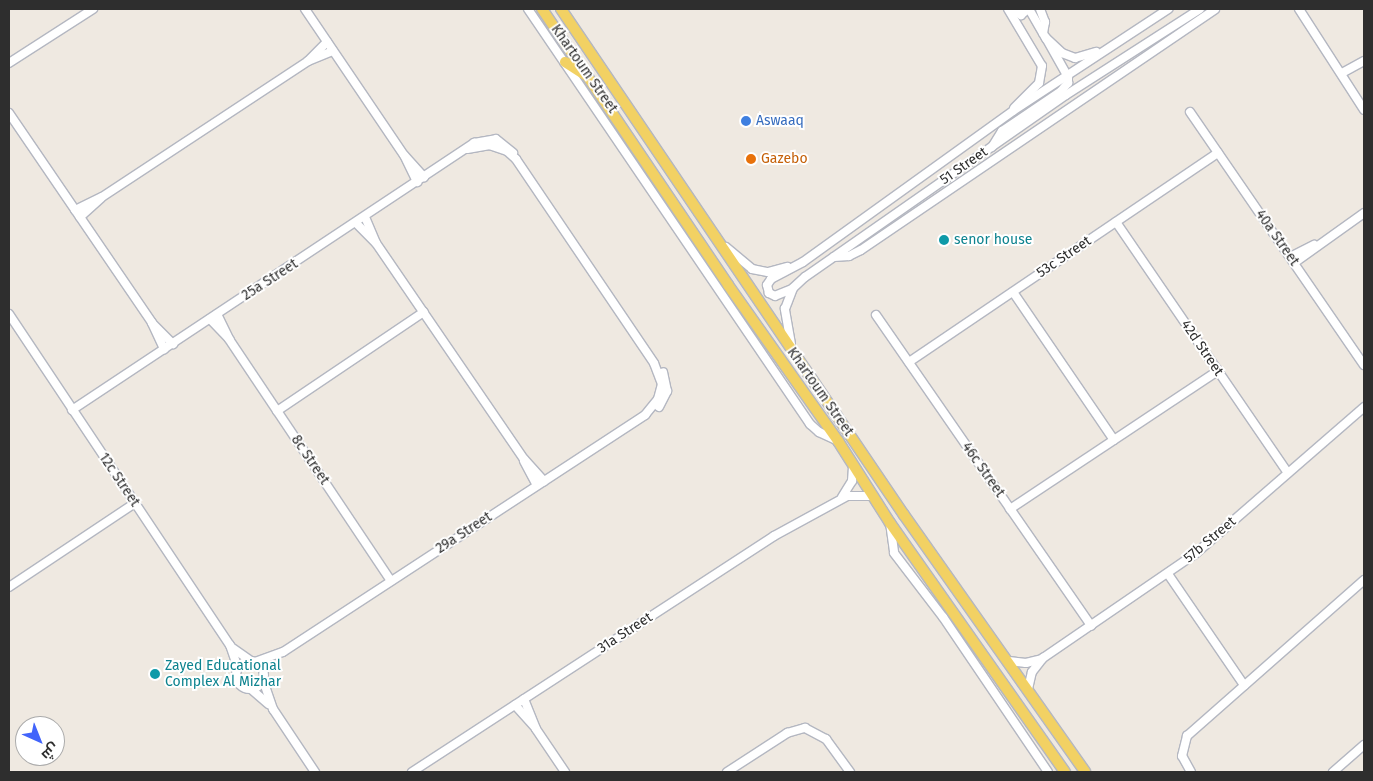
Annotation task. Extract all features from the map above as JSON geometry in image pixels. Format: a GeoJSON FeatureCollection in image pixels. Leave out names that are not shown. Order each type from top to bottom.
{"type":"FeatureCollection","features":[{"type":"Feature","properties":{"kind":"main road","name":"Khartoum Street"},"geometry":{"type":"LineString","coordinates":[[542,9],[613,110],[728,285],[838,440],[853,467],[890,523],[1065,772]]}},
{"type":"Feature","properties":{"kind":"main road","name":"Khartoum Street"},"geometry":{"type":"LineString","coordinates":[[561,9],[796,358],[1085,772]]}},
{"type":"Feature","properties":{"kind":"main road"},"geometry":{"type":"LineString","coordinates":[[565,62],[589,77]]}},
{"type":"Feature","properties":{"kind":"main road"},"geometry":{"type":"LineString","coordinates":[[613,110],[625,102]]}},
{"type":"Feature","properties":{"kind":"main road"},"geometry":{"type":"LineString","coordinates":[[804,392],[830,418],[856,461],[861,463],[868,460]]}},
{"type":"Feature","properties":{"kind":"street"},"geometry":{"type":"LineString","coordinates":[[11,63],[93,9]]}},
{"type":"Feature","properties":{"kind":"street"},"geometry":{"type":"LineString","coordinates":[[305,9],[404,155],[417,182]]}},
{"type":"Feature","properties":{"kind":"street"},"geometry":{"type":"LineString","coordinates":[[528,9],[810,424],[819,432],[838,440]]}},
{"type":"Feature","properties":{"kind":"street"},"geometry":{"type":"LineString","coordinates":[[1008,9],[1039,56],[1042,66],[1039,83],[1020,100],[1013,111]]}},
{"type":"Feature","properties":{"kind":"street"},"geometry":{"type":"LineString","coordinates":[[992,147],[1002,131],[1064,89],[1067,75],[1029,9],[1021,15],[1012,9]]}},
{"type":"Feature","properties":{"kind":"street"},"geometry":{"type":"LineString","coordinates":[[1040,9],[1045,22],[1044,35],[1062,53],[1075,58],[1108,50]]}},
{"type":"Feature","properties":{"kind":"street","name":"51 Street"},"geometry":{"type":"LineString","coordinates":[[717,238],[746,266],[757,270],[773,272],[803,262],[1013,111],[1168,9]]}},
{"type":"Feature","properties":{"kind":"street","name":"51 Street"},"geometry":{"type":"LineString","coordinates":[[793,288],[832,257],[992,147],[1200,9]]}},
{"type":"Feature","properties":{"kind":"street"},"geometry":{"type":"LineString","coordinates":[[832,257],[849,256],[861,250],[1215,9]]}},
{"type":"Feature","properties":{"kind":"street"},"geometry":{"type":"LineString","coordinates":[[1299,9],[1364,110]]}},
{"type":"Feature","properties":{"kind":"street"},"geometry":{"type":"LineString","coordinates":[[75,210],[102,197],[308,61],[328,42]]}},
{"type":"Feature","properties":{"kind":"street"},"geometry":{"type":"LineString","coordinates":[[308,61],[334,51]]}},
{"type":"Feature","properties":{"kind":"street"},"geometry":{"type":"LineString","coordinates":[[1342,74],[1364,61]]}},
{"type":"Feature","properties":{"kind":"street","name":"40a Street"},"geometry":{"type":"LineString","coordinates":[[1190,112],[1364,365]]}},
{"type":"Feature","properties":{"kind":"street"},"geometry":{"type":"LineString","coordinates":[[9,113],[152,323],[164,349]]}},
{"type":"Feature","properties":{"kind":"street","name":"25a Street"},"geometry":{"type":"LineString","coordinates":[[72,410],[483,139],[499,144],[516,159],[654,363],[664,374],[664,391]]}},
{"type":"Feature","properties":{"kind":"street","name":"53c Street"},"geometry":{"type":"LineString","coordinates":[[909,362],[1218,153]]}},
{"type":"Feature","properties":{"kind":"street"},"geometry":{"type":"LineString","coordinates":[[404,155],[424,177]]}},
{"type":"Feature","properties":{"kind":"street"},"geometry":{"type":"LineString","coordinates":[[80,217],[102,197]]}},
{"type":"Feature","properties":{"kind":"street"},"geometry":{"type":"LineString","coordinates":[[1292,260],[1364,213]]}},
{"type":"Feature","properties":{"kind":"street"},"geometry":{"type":"LineString","coordinates":[[365,217],[376,243]]}},
{"type":"Feature","properties":{"kind":"street","name":"42d Street"},"geometry":{"type":"LineString","coordinates":[[1116,222],[1288,473]]}},
{"type":"Feature","properties":{"kind":"street"},"geometry":{"type":"LineString","coordinates":[[356,223],[376,243],[540,483]]}},
{"type":"Feature","properties":{"kind":"street"},"geometry":{"type":"LineString","coordinates":[[793,288],[775,296],[769,292],[767,285],[771,279],[803,262]]}},
{"type":"Feature","properties":{"kind":"street"},"geometry":{"type":"LineString","coordinates":[[793,288],[785,309],[785,318],[796,358]]}},
{"type":"Feature","properties":{"kind":"street"},"geometry":{"type":"LineString","coordinates":[[1013,292],[1114,440]]}},
{"type":"Feature","properties":{"kind":"street"},"geometry":{"type":"LineString","coordinates":[[277,411],[424,312]]}},
{"type":"Feature","properties":{"kind":"street","name":"12c Street"},"geometry":{"type":"LineString","coordinates":[[9,314],[230,645],[238,668],[238,682],[251,689]]}},
{"type":"Feature","properties":{"kind":"street","name":"46c Street"},"geometry":{"type":"LineString","coordinates":[[876,315],[1091,626]]}},
{"type":"Feature","properties":{"kind":"street","name":"8c Street"},"geometry":{"type":"LineString","coordinates":[[214,317],[391,581]]}},
{"type":"Feature","properties":{"kind":"street"},"geometry":{"type":"LineString","coordinates":[[152,323],[173,344]]}},
{"type":"Feature","properties":{"kind":"street"},"geometry":{"type":"LineString","coordinates":[[1010,510],[1218,371]]}},
{"type":"Feature","properties":{"kind":"street","name":"29a Street"},"geometry":{"type":"LineString","coordinates":[[238,668],[253,661],[283,652],[661,405],[664,391]]}},
{"type":"Feature","properties":{"kind":"street","name":"57b Street"},"geometry":{"type":"LineString","coordinates":[[1028,689],[1032,672],[1044,658],[1168,574],[1364,407]]}},
{"type":"Feature","properties":{"kind":"street"},"geometry":{"type":"LineString","coordinates":[[840,498],[849,488],[853,467]]}},
{"type":"Feature","properties":{"kind":"street","name":"31a Street"},"geometry":{"type":"LineString","coordinates":[[412,772],[774,536],[840,498],[853,494],[872,496]]}},
{"type":"Feature","properties":{"kind":"street"},"geometry":{"type":"LineString","coordinates":[[9,587],[135,503]]}},
{"type":"Feature","properties":{"kind":"street"},"geometry":{"type":"LineString","coordinates":[[890,523],[894,553],[942,617],[1048,772]]}},
{"type":"Feature","properties":{"kind":"street"},"geometry":{"type":"LineString","coordinates":[[1168,574],[1244,685]]}},
{"type":"Feature","properties":{"kind":"street"},"geometry":{"type":"LineString","coordinates":[[1191,772],[1182,756],[1187,736],[1364,580]]}},
{"type":"Feature","properties":{"kind":"street","name":"12c Street"},"geometry":{"type":"LineString","coordinates":[[230,645],[253,661],[264,677]]}},
{"type":"Feature","properties":{"kind":"street","name":"29a Street"},"geometry":{"type":"LineString","coordinates":[[251,689],[264,677],[283,652]]}},
{"type":"Feature","properties":{"kind":"street","name":"57b Street"},"geometry":{"type":"LineString","coordinates":[[1009,661],[1026,663],[1044,658]]}},
{"type":"Feature","properties":{"kind":"street"},"geometry":{"type":"LineString","coordinates":[[264,677],[273,709]]}},
{"type":"Feature","properties":{"kind":"street"},"geometry":{"type":"LineString","coordinates":[[251,689],[273,709],[315,772]]}},
{"type":"Feature","properties":{"kind":"street"},"geometry":{"type":"LineString","coordinates":[[524,700],[536,729]]}},
{"type":"Feature","properties":{"kind":"street"},"geometry":{"type":"LineString","coordinates":[[515,705],[536,729],[564,772]]}},
{"type":"Feature","properties":{"kind":"street"},"geometry":{"type":"LineString","coordinates":[[727,772],[787,733],[805,728],[826,739],[850,772]]}},
{"type":"Feature","properties":{"kind":"street"},"geometry":{"type":"LineString","coordinates":[[1333,772],[1364,745]]}},
{"type":"Feature","properties":{"kind":"place","name":"Aswaaq"},"geometry":{"type":"Point","coordinates":[746,121]}},
{"type":"Feature","properties":{"kind":"place","name":"Gazebo"},"geometry":{"type":"Point","coordinates":[751,159]}},
{"type":"Feature","properties":{"kind":"place","name":"senor house"},"geometry":{"type":"Point","coordinates":[944,240]}},
{"type":"Feature","properties":{"kind":"place","name":"Zayed Educational Complex Al Mizhar"},"geometry":{"type":"Point","coordinates":[155,674]}}]}
